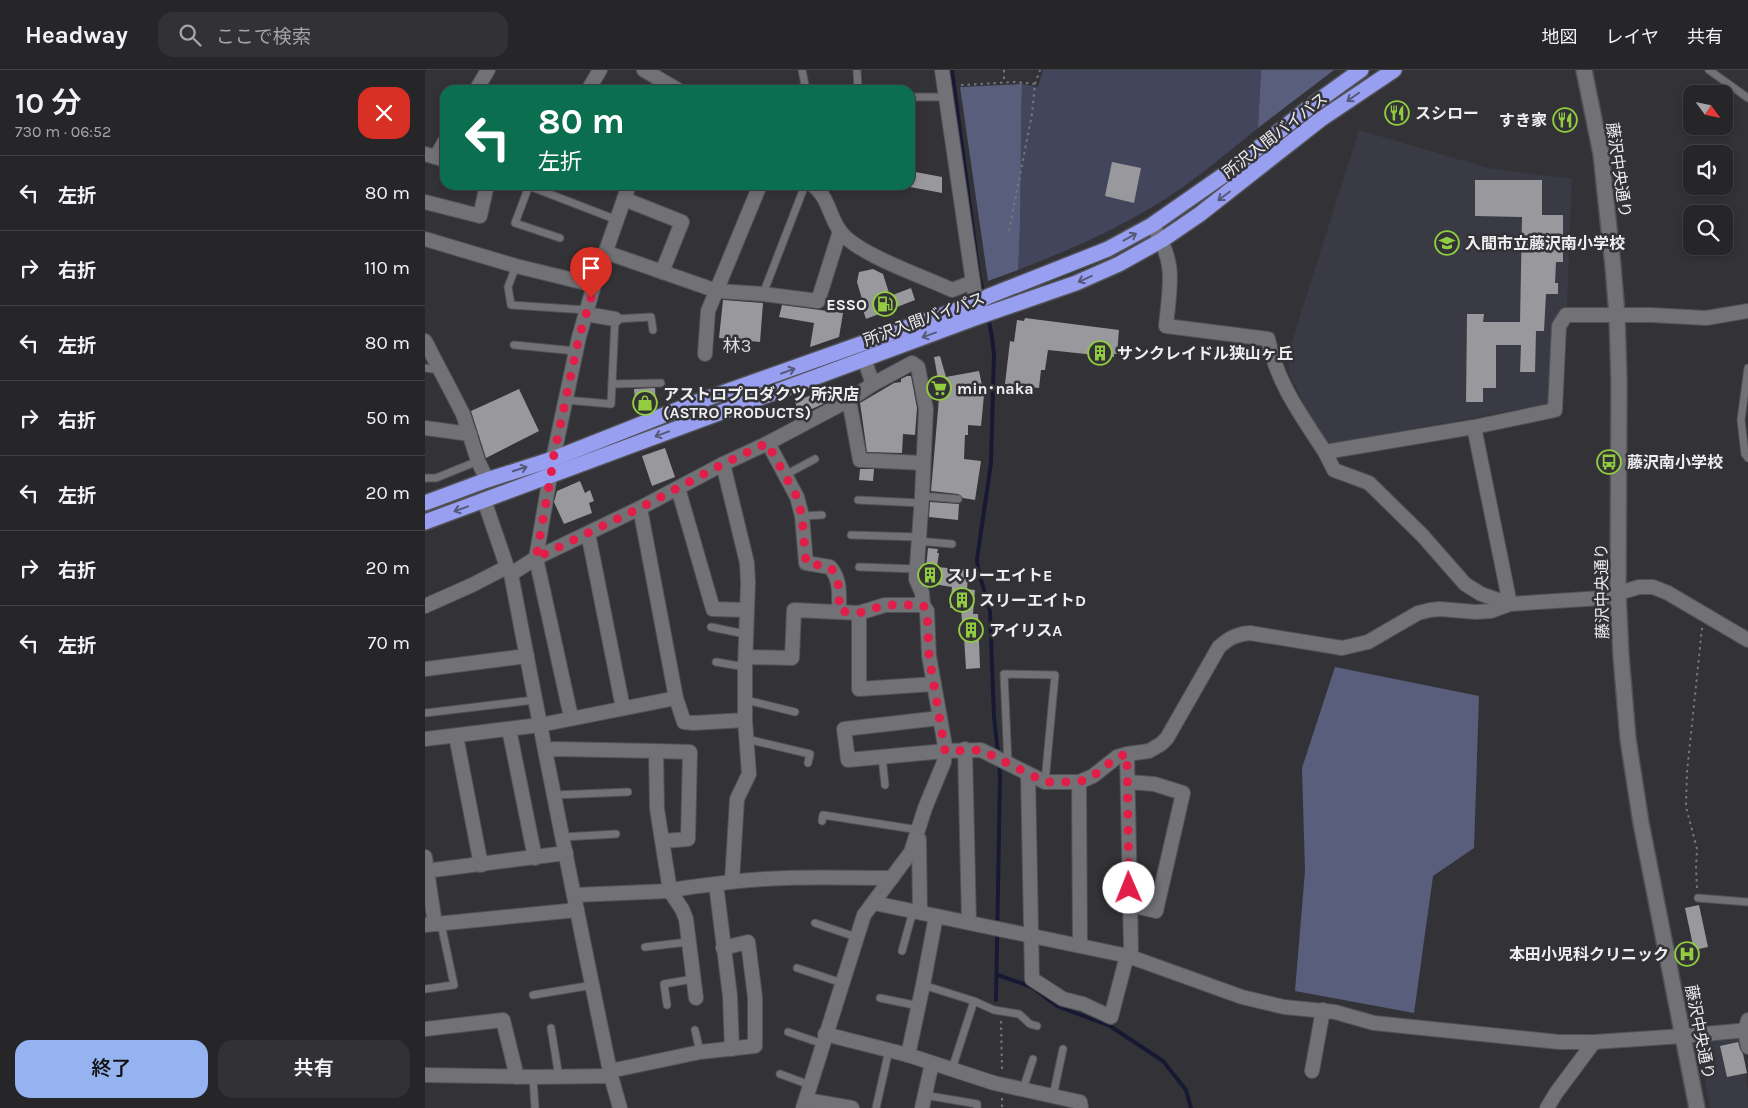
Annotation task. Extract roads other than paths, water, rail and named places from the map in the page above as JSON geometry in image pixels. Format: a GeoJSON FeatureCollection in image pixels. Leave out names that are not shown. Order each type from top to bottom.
{"type":"FeatureCollection","features":[{"type":"Feature","properties":{"kind":"highway","name":"所沢入間バイパス"},"geometry":{"type":"LineString","coordinates":[[425,522],[864,359],[979,305],[1108,249],[1152,225],[1220,178],[1311,106],[1361,70]]}},
{"type":"Feature","properties":{"kind":"highway","name":"所沢入間バイパス"},"geometry":{"type":"LineString","coordinates":[[425,503],[487,480],[553,459],[697,402],[979,305],[991,312],[1076,283],[1119,264],[1162,240],[1238,186],[1321,119],[1394,70]]}},
{"type":"Feature","properties":{"kind":"street"},"geometry":{"type":"LineString","coordinates":[[479,85],[488,70]]}},
{"type":"Feature","properties":{"kind":"street"},"geometry":{"type":"LineString","coordinates":[[591,85],[600,70]]}},
{"type":"Feature","properties":{"kind":"street"},"geometry":{"type":"LineString","coordinates":[[942,70],[973,282],[979,305]]}},
{"type":"Feature","properties":{"kind":"street","name":"藤沢中央通り"},"geometry":{"type":"LineString","coordinates":[[1584,70],[1601,154],[1617,315],[1619,382],[1618,593],[1628,739],[1641,823],[1697,1108]]}},
{"type":"Feature","properties":{"kind":"street"},"geometry":{"type":"LineString","coordinates":[[651,72],[651,85]]}},
{"type":"Feature","properties":{"kind":"street"},"geometry":{"type":"LineString","coordinates":[[651,72],[670,85]]}},
{"type":"Feature","properties":{"kind":"street"},"geometry":{"type":"LineString","coordinates":[[425,202],[480,216],[486,190]]}},
{"type":"Feature","properties":{"kind":"street"},"geometry":{"type":"LineString","coordinates":[[571,718],[536,558],[553,459],[576,351],[605,252],[627,190]]}},
{"type":"Feature","properties":{"kind":"street"},"geometry":{"type":"LineString","coordinates":[[705,354],[708,311],[758,190]]}},
{"type":"Feature","properties":{"kind":"street"},"geometry":{"type":"LineString","coordinates":[[817,190],[828,202],[840,231],[850,241],[865,251],[952,290],[973,282]]}},
{"type":"Feature","properties":{"kind":"street"},"geometry":{"type":"LineString","coordinates":[[624,199],[682,222],[662,272]]}},
{"type":"Feature","properties":{"kind":"street"},"geometry":{"type":"LineString","coordinates":[[1152,225],[1162,240],[1171,276],[1166,326],[1268,339],[1271,356],[1284,388],[1325,452],[1334,470],[1369,483],[1422,535],[1465,584],[1481,594],[1510,604]]}},
{"type":"Feature","properties":{"kind":"street"},"geometry":{"type":"LineString","coordinates":[[605,252],[717,291],[763,294],[818,301],[840,231]]}},
{"type":"Feature","properties":{"kind":"street"},"geometry":{"type":"LineString","coordinates":[[425,239],[516,266],[595,285]]}},
{"type":"Feature","properties":{"kind":"street"},"geometry":{"type":"LineString","coordinates":[[1325,452],[1474,427],[1555,410],[1559,326],[1566,315],[1706,318],[1748,311]]}},
{"type":"Feature","properties":{"kind":"street"},"geometry":{"type":"LineString","coordinates":[[586,312],[615,319]]}},
{"type":"Feature","properties":{"kind":"street"},"geometry":{"type":"LineString","coordinates":[[425,341],[463,414],[478,460],[487,480]]}},
{"type":"Feature","properties":{"kind":"street"},"geometry":{"type":"LineString","coordinates":[[864,359],[873,384]]}},
{"type":"Feature","properties":{"kind":"street"},"geometry":{"type":"LineString","coordinates":[[425,606],[509,571],[640,508],[849,400],[873,384],[912,363],[918,367],[926,409],[916,579],[922,594],[923,605],[927,611],[929,656],[945,751],[944,762],[925,808],[911,852],[864,915],[805,1104],[852,1108]]}},
{"type":"Feature","properties":{"kind":"street"},"geometry":{"type":"LineString","coordinates":[[849,400],[860,460],[923,463]]}},
{"type":"Feature","properties":{"kind":"street"},"geometry":{"type":"LineString","coordinates":[[1474,427],[1510,604]]}},
{"type":"Feature","properties":{"kind":"street"},"geometry":{"type":"LineString","coordinates":[[425,428],[470,434]]}},
{"type":"Feature","properties":{"kind":"street"},"geometry":{"type":"LineString","coordinates":[[767,443],[797,497],[802,516],[806,563],[830,567],[835,573],[839,584],[839,611]]}},
{"type":"Feature","properties":{"kind":"street"},"geometry":{"type":"LineString","coordinates":[[723,464],[747,563],[748,584],[745,634],[745,720],[749,774],[737,799],[732,881]]}},
{"type":"Feature","properties":{"kind":"street"},"geometry":{"type":"LineString","coordinates":[[678,488],[713,609],[747,610]]}},
{"type":"Feature","properties":{"kind":"street"},"geometry":{"type":"LineString","coordinates":[[485,500],[509,571],[577,910],[611,1074],[620,1108]]}},
{"type":"Feature","properties":{"kind":"street"},"geometry":{"type":"LineString","coordinates":[[640,508],[676,698],[684,722],[745,720]]}},
{"type":"Feature","properties":{"kind":"street"},"geometry":{"type":"LineString","coordinates":[[589,533],[623,708]]}},
{"type":"Feature","properties":{"kind":"street"},"geometry":{"type":"LineString","coordinates":[[940,718],[844,729],[848,760],[965,749],[981,750],[1045,782],[1079,782],[1093,776],[1117,757],[1149,751],[1161,744],[1167,738],[1219,647],[1228,639],[1239,634],[1250,633],[1342,648],[1368,642],[1418,613],[1440,609],[1476,612],[1491,611],[1510,604],[1602,598],[1639,587],[1653,587],[1669,594],[1748,640]]}},
{"type":"Feature","properties":{"kind":"street"},"geometry":{"type":"LineString","coordinates":[[746,662],[792,658],[794,610],[859,613],[885,605],[923,605]]}},
{"type":"Feature","properties":{"kind":"street"},"geometry":{"type":"LineString","coordinates":[[859,613],[859,689],[934,684]]}},
{"type":"Feature","properties":{"kind":"street"},"geometry":{"type":"LineString","coordinates":[[425,669],[527,656]]}},
{"type":"Feature","properties":{"kind":"street"},"geometry":{"type":"LineString","coordinates":[[425,739],[540,725],[676,698]]}},
{"type":"Feature","properties":{"kind":"street"},"geometry":{"type":"LineString","coordinates":[[509,729],[535,858]]}},
{"type":"Feature","properties":{"kind":"street"},"geometry":{"type":"LineString","coordinates":[[456,736],[481,865]]}},
{"type":"Feature","properties":{"kind":"street"},"geometry":{"type":"LineString","coordinates":[[546,751],[555,749],[690,752],[688,839],[663,841]]}},
{"type":"Feature","properties":{"kind":"street"},"geometry":{"type":"LineString","coordinates":[[965,749],[969,922]]}},
{"type":"Feature","properties":{"kind":"street"},"geometry":{"type":"LineString","coordinates":[[656,751],[657,809],[671,891],[682,909],[686,920],[696,998]]}},
{"type":"Feature","properties":{"kind":"street"},"geometry":{"type":"LineString","coordinates":[[1028,774],[1032,979],[1063,999],[1083,1004],[1111,1017],[1125,963],[1131,949],[1127,754]]}},
{"type":"Feature","properties":{"kind":"street"},"geometry":{"type":"LineString","coordinates":[[1079,782],[1080,945]]}},
{"type":"Feature","properties":{"kind":"street"},"geometry":{"type":"LineString","coordinates":[[1128,782],[1154,784],[1183,792],[1156,911],[1129,905]]}},
{"type":"Feature","properties":{"kind":"street"},"geometry":{"type":"LineString","coordinates":[[917,912],[919,830]]}},
{"type":"Feature","properties":{"kind":"street"},"geometry":{"type":"LineString","coordinates":[[426,871],[566,853]]}},
{"type":"Feature","properties":{"kind":"street"},"geometry":{"type":"LineString","coordinates":[[425,856],[434,924],[577,910]]}},
{"type":"Feature","properties":{"kind":"street"},"geometry":{"type":"LineString","coordinates":[[575,895],[671,891],[732,881],[772,878],[891,878]]}},
{"type":"Feature","properties":{"kind":"street"},"geometry":{"type":"LineString","coordinates":[[716,884],[730,996],[732,1049]]}},
{"type":"Feature","properties":{"kind":"street"},"geometry":{"type":"LineString","coordinates":[[874,903],[1129,956],[1242,997],[1284,1007],[1323,1010],[1374,1023],[1559,1042],[1594,1042],[1683,1036],[1747,1027],[1748,1047]]}},
{"type":"Feature","properties":{"kind":"street"},"geometry":{"type":"LineString","coordinates":[[908,1055],[936,916]]}},
{"type":"Feature","properties":{"kind":"street"},"geometry":{"type":"LineString","coordinates":[[425,1075],[559,1077],[611,1074],[700,1052],[755,1046],[755,998],[748,942],[723,948]]}},
{"type":"Feature","properties":{"kind":"street"},"geometry":{"type":"LineString","coordinates":[[1312,1071],[1323,1010]]}},
{"type":"Feature","properties":{"kind":"street"},"geometry":{"type":"LineString","coordinates":[[425,1029],[503,1020],[517,1077]]}},
{"type":"Feature","properties":{"kind":"street"},"geometry":{"type":"LineString","coordinates":[[824,1039],[908,1055],[1002,1084],[1080,1102],[1081,1108]]}},
{"type":"Feature","properties":{"kind":"street"},"geometry":{"type":"LineString","coordinates":[[1547,1108],[1594,1042]]}},
{"type":"Feature","properties":{"kind":"street"},"geometry":{"type":"LineString","coordinates":[[923,1101],[932,1063]]}},
{"type":"Feature","properties":{"kind":"lane"},"geometry":{"type":"LineString","coordinates":[[803,70],[805,85]]}},
{"type":"Feature","properties":{"kind":"lane"},"geometry":{"type":"LineString","coordinates":[[857,70],[858,85]]}},
{"type":"Feature","properties":{"kind":"lane"},"geometry":{"type":"LineString","coordinates":[[1709,70],[1748,98]]}},
{"type":"Feature","properties":{"kind":"lane"},"geometry":{"type":"LineString","coordinates":[[915,97],[946,97]]}},
{"type":"Feature","properties":{"kind":"lane"},"geometry":{"type":"LineString","coordinates":[[528,190],[515,224],[560,238]]}},
{"type":"Feature","properties":{"kind":"lane"},"geometry":{"type":"LineString","coordinates":[[539,190],[617,220]]}},
{"type":"Feature","properties":{"kind":"lane"},"geometry":{"type":"LineString","coordinates":[[763,294],[803,190]]}},
{"type":"Feature","properties":{"kind":"lane"},"geometry":{"type":"LineString","coordinates":[[516,266],[508,287],[511,305],[586,312]]}},
{"type":"Feature","properties":{"kind":"lane"},"geometry":{"type":"LineString","coordinates":[[566,400],[611,404],[615,319],[651,317],[653,330]]}},
{"type":"Feature","properties":{"kind":"lane"},"geometry":{"type":"LineString","coordinates":[[513,345],[576,351]]}},
{"type":"Feature","properties":{"kind":"lane"},"geometry":{"type":"LineString","coordinates":[[425,368],[440,370]]}},
{"type":"Feature","properties":{"kind":"lane"},"geometry":{"type":"LineString","coordinates":[[1748,368],[1741,420],[1745,454],[1748,458]]}},
{"type":"Feature","properties":{"kind":"lane"},"geometry":{"type":"LineString","coordinates":[[612,384],[661,383]]}},
{"type":"Feature","properties":{"kind":"lane"},"geometry":{"type":"LineString","coordinates":[[785,475],[815,459]]}},
{"type":"Feature","properties":{"kind":"lane"},"geometry":{"type":"LineString","coordinates":[[425,478],[436,478],[478,460]]}},
{"type":"Feature","properties":{"kind":"lane"},"geometry":{"type":"LineString","coordinates":[[858,500],[958,499]]}},
{"type":"Feature","properties":{"kind":"lane"},"geometry":{"type":"LineString","coordinates":[[802,516],[822,515]]}},
{"type":"Feature","properties":{"kind":"lane"},"geometry":{"type":"LineString","coordinates":[[851,535],[919,539],[951,544]]}},
{"type":"Feature","properties":{"kind":"lane"},"geometry":{"type":"LineString","coordinates":[[859,567],[917,569]]}},
{"type":"Feature","properties":{"kind":"lane"},"geometry":{"type":"LineString","coordinates":[[711,627],[745,634]]}},
{"type":"Feature","properties":{"kind":"lane"},"geometry":{"type":"LineString","coordinates":[[716,662],[746,662]]}},
{"type":"Feature","properties":{"kind":"lane"},"geometry":{"type":"LineString","coordinates":[[1007,762],[1004,674],[1055,675],[1045,782]]}},
{"type":"Feature","properties":{"kind":"lane"},"geometry":{"type":"LineString","coordinates":[[425,713],[534,700]]}},
{"type":"Feature","properties":{"kind":"lane"},"geometry":{"type":"LineString","coordinates":[[746,700],[795,712]]}},
{"type":"Feature","properties":{"kind":"lane"},"geometry":{"type":"LineString","coordinates":[[747,739],[810,754],[808,763]]}},
{"type":"Feature","properties":{"kind":"lane"},"geometry":{"type":"LineString","coordinates":[[882,757],[885,785]]}},
{"type":"Feature","properties":{"kind":"lane"},"geometry":{"type":"LineString","coordinates":[[555,795],[628,792]]}},
{"type":"Feature","properties":{"kind":"lane"},"geometry":{"type":"LineString","coordinates":[[822,822],[823,816],[919,830]]}},
{"type":"Feature","properties":{"kind":"lane"},"geometry":{"type":"LineString","coordinates":[[563,837],[616,834]]}},
{"type":"Feature","properties":{"kind":"lane"},"geometry":{"type":"LineString","coordinates":[[1698,898],[1748,902]]}},
{"type":"Feature","properties":{"kind":"lane"},"geometry":{"type":"LineString","coordinates":[[902,951],[917,912]]}},
{"type":"Feature","properties":{"kind":"lane"},"geometry":{"type":"LineString","coordinates":[[815,923],[856,937]]}},
{"type":"Feature","properties":{"kind":"lane"},"geometry":{"type":"LineString","coordinates":[[425,989],[454,985],[434,924]]}},
{"type":"Feature","properties":{"kind":"lane"},"geometry":{"type":"LineString","coordinates":[[645,947],[688,942]]}},
{"type":"Feature","properties":{"kind":"lane"},"geometry":{"type":"LineString","coordinates":[[797,968],[842,984]]}},
{"type":"Feature","properties":{"kind":"lane"},"geometry":{"type":"LineString","coordinates":[[667,1005],[664,984],[693,979]]}},
{"type":"Feature","properties":{"kind":"lane"},"geometry":{"type":"LineString","coordinates":[[533,996],[593,985]]}},
{"type":"Feature","properties":{"kind":"lane"},"geometry":{"type":"LineString","coordinates":[[923,985],[974,1001],[994,1010],[1019,1014],[1030,1024],[1037,1026]]}},
{"type":"Feature","properties":{"kind":"lane"},"geometry":{"type":"LineString","coordinates":[[880,998],[919,1006]]}},
{"type":"Feature","properties":{"kind":"lane"},"geometry":{"type":"LineString","coordinates":[[952,1069],[974,1001]]}},
{"type":"Feature","properties":{"kind":"lane"},"geometry":{"type":"LineString","coordinates":[[551,1028],[559,1077]]}},
{"type":"Feature","properties":{"kind":"lane"},"geometry":{"type":"LineString","coordinates":[[695,1030],[700,1052]]}},
{"type":"Feature","properties":{"kind":"lane"},"geometry":{"type":"LineString","coordinates":[[788,1032],[824,1039]]}},
{"type":"Feature","properties":{"kind":"lane"},"geometry":{"type":"LineString","coordinates":[[1053,1096],[1063,1049]]}},
{"type":"Feature","properties":{"kind":"lane"},"geometry":{"type":"LineString","coordinates":[[876,1108],[889,1050]]}},
{"type":"Feature","properties":{"kind":"lane"},"geometry":{"type":"LineString","coordinates":[[1023,1089],[1033,1059]]}},
{"type":"Feature","properties":{"kind":"lane"},"geometry":{"type":"LineString","coordinates":[[780,1074],[810,1085]]}},
{"type":"Feature","properties":{"kind":"lane"},"geometry":{"type":"LineString","coordinates":[[533,1077],[535,1108]]}},
{"type":"Feature","properties":{"kind":"lane"},"geometry":{"type":"LineString","coordinates":[[923,1101],[977,1104],[977,1108]]}},
{"type":"Feature","properties":{"kind":"waterway"},"geometry":{"type":"LineString","coordinates":[[952,70],[979,276],[984,296]]}},
{"type":"Feature","properties":{"kind":"waterway"},"geometry":{"type":"LineString","coordinates":[[988,317],[994,354],[991,463],[977,559],[990,611],[994,717],[998,754]]}},
{"type":"Feature","properties":{"kind":"waterway"},"geometry":{"type":"LineString","coordinates":[[996,1000],[999,763]]}},
{"type":"Feature","properties":{"kind":"waterway"},"geometry":{"type":"LineString","coordinates":[[998,975],[1032,987],[1057,1006],[1110,1026],[1163,1061],[1186,1090],[1191,1108]]}},
{"type":"Feature","properties":{"kind":"place","name":"スシロー"},"geometry":{"type":"Point","coordinates":[1397,113]}},
{"type":"Feature","properties":{"kind":"place","name":"すき家"},"geometry":{"type":"Point","coordinates":[1565,120]}},
{"type":"Feature","properties":{"kind":"place","name":"入間市立藤沢南小学校"},"geometry":{"type":"Point","coordinates":[1447,243]}},
{"type":"Feature","properties":{"kind":"place","name":"ESSO"},"geometry":{"type":"Point","coordinates":[885,304]}},
{"type":"Feature","properties":{"kind":"place","name":"サンクレイドル狭山ヶ丘"},"geometry":{"type":"Point","coordinates":[1100,353]}},
{"type":"Feature","properties":{"kind":"place","name":"min･naka"},"geometry":{"type":"Point","coordinates":[939,388]}},
{"type":"Feature","properties":{"kind":"place","name":"アストロプロダクツ 所沢店 (ASTRO PRODUCTS)"},"geometry":{"type":"Point","coordinates":[645,403]}},
{"type":"Feature","properties":{"kind":"place","name":"藤沢南小学校"},"geometry":{"type":"Point","coordinates":[1609,462]}},
{"type":"Feature","properties":{"kind":"place","name":"スリーエイトE"},"geometry":{"type":"Point","coordinates":[930,575]}},
{"type":"Feature","properties":{"kind":"place","name":"スリーエイトD"},"geometry":{"type":"Point","coordinates":[962,600]}},
{"type":"Feature","properties":{"kind":"place","name":"アイリスA"},"geometry":{"type":"Point","coordinates":[971,630]}},
{"type":"Feature","properties":{"kind":"place","name":"本田小児科クリニック"},"geometry":{"type":"Point","coordinates":[1687,954]}},
{"type":"Feature","properties":{"kind":"district","name":"林3"},"geometry":{"type":"Point","coordinates":[737,346]}}]}
